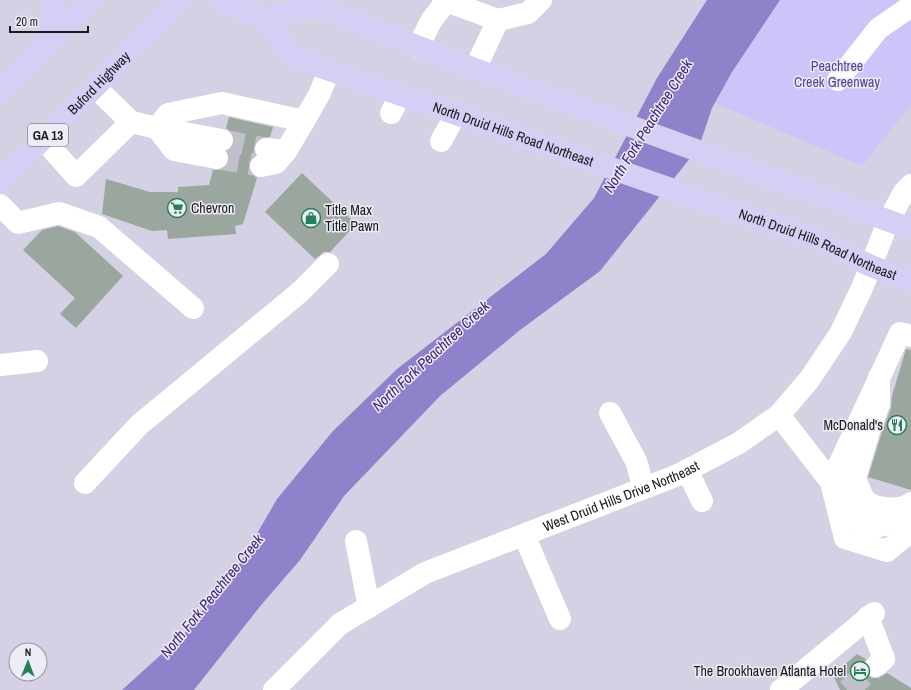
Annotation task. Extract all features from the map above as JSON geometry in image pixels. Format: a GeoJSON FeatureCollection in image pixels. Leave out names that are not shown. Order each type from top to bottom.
{"type":"FeatureCollection","features":[{"type":"Feature","properties":{"kind":"main road"},"geometry":{"type":"LineString","coordinates":[[38,52],[50,25],[54,0]]}},
{"type":"Feature","properties":{"kind":"main road"},"geometry":{"type":"LineString","coordinates":[[0,91],[90,0]]}},
{"type":"Feature","properties":{"kind":"main road","name":"Buford Highway"},"geometry":{"type":"LineString","coordinates":[[0,182],[180,0]]}},
{"type":"Feature","properties":{"kind":"main road","name":"North Druid Hills Road Northeast"},"geometry":{"type":"LineString","coordinates":[[219,0],[265,19],[295,58],[329,70],[395,104],[456,114],[522,136],[817,240],[871,266],[911,282]]}},
{"type":"Feature","properties":{"kind":"main road"},"geometry":{"type":"LineString","coordinates":[[265,19],[314,3],[418,47],[475,69],[888,222],[911,229]]}},
{"type":"Feature","properties":{"kind":"street"},"geometry":{"type":"LineString","coordinates":[[418,47],[430,21],[446,1],[498,20],[528,13],[541,0]]}},
{"type":"Feature","properties":{"kind":"street"},"geometry":{"type":"LineString","coordinates":[[838,80],[878,29],[911,6]]}},
{"type":"Feature","properties":{"kind":"street"},"geometry":{"type":"LineString","coordinates":[[475,69],[498,20]]}},
{"type":"Feature","properties":{"kind":"street"},"geometry":{"type":"LineString","coordinates":[[271,156],[304,122],[320,93],[329,70]]}},
{"type":"Feature","properties":{"kind":"street"},"geometry":{"type":"LineString","coordinates":[[95,87],[131,122],[157,128],[219,149]]}},
{"type":"Feature","properties":{"kind":"street"},"geometry":{"type":"LineString","coordinates":[[157,128],[168,114],[222,103],[304,122]]}},
{"type":"Feature","properties":{"kind":"street"},"geometry":{"type":"LineString","coordinates":[[442,141],[456,114]]}},
{"type":"Feature","properties":{"kind":"street"},"geometry":{"type":"LineString","coordinates":[[43,139],[76,176],[131,122]]}},
{"type":"Feature","properties":{"kind":"street","name":"West Druid Hills Drive Northeast"},"geometry":{"type":"LineString","coordinates":[[274,690],[340,624],[425,573],[687,470],[739,443],[779,415],[809,380],[841,332],[862,288],[888,222],[904,192],[911,185]]}},
{"type":"Feature","properties":{"kind":"street"},"geometry":{"type":"LineString","coordinates":[[0,205],[18,223],[59,212],[99,227],[193,308]]}},
{"type":"Feature","properties":{"kind":"street"},"geometry":{"type":"LineString","coordinates":[[85,483],[139,425],[300,292],[328,264]]}},
{"type":"Feature","properties":{"kind":"street"},"geometry":{"type":"LineString","coordinates":[[831,482],[900,333],[911,336]]}},
{"type":"Feature","properties":{"kind":"street"},"geometry":{"type":"LineString","coordinates":[[0,365],[37,361]]}},
{"type":"Feature","properties":{"kind":"street"},"geometry":{"type":"LineString","coordinates":[[879,377],[879,404],[852,486],[850,511],[861,520],[874,526],[897,520],[911,509]]}},
{"type":"Feature","properties":{"kind":"street"},"geometry":{"type":"LineString","coordinates":[[610,413],[636,461],[644,488]]}},
{"type":"Feature","properties":{"kind":"street"},"geometry":{"type":"LineString","coordinates":[[779,415],[831,482],[845,538],[887,551],[911,531]]}},
{"type":"Feature","properties":{"kind":"street"},"geometry":{"type":"LineString","coordinates":[[687,470],[702,501]]}},
{"type":"Feature","properties":{"kind":"street"},"geometry":{"type":"LineString","coordinates":[[855,478],[866,500],[876,505],[894,509],[907,506],[911,503]]}},
{"type":"Feature","properties":{"kind":"street"},"geometry":{"type":"LineString","coordinates":[[524,535],[560,619]]}},
{"type":"Feature","properties":{"kind":"street"},"geometry":{"type":"LineString","coordinates":[[356,541],[369,607]]}},
{"type":"Feature","properties":{"kind":"street"},"geometry":{"type":"LineString","coordinates":[[793,687],[871,615],[884,659],[876,666]]}},
{"type":"Feature","properties":{"kind":"shaded area"},"geometry":{"type":"Polygon","coordinates":[[[0,0],[911,0],[911,690],[0,690],[0,0]]]}},
{"type":"Feature","properties":{"kind":"green space","name":"Peachtree Creek Greenway"},"geometry":{"type":"Polygon","coordinates":[[[707,0],[911,0],[911,105],[862,166],[657,78],[707,0]]]}},
{"type":"Feature","properties":{"kind":"water","name":"North Fork Peachtree Creek"},"geometry":{"type":"Polygon","coordinates":[[[707,0],[780,0],[732,72],[712,108],[699,147],[600,271],[520,330],[440,396],[344,496],[300,560],[262,604],[194,690],[122,690],[185,633],[240,563],[277,499],[333,431],[397,369],[546,254],[594,198],[657,78],[707,0]]]}},
{"type":"Feature","properties":{"kind":"building"},"geometry":{"type":"Polygon","coordinates":[[[229,117],[273,127],[270,137],[261,138],[256,141],[254,147],[255,155],[249,162],[249,168],[251,174],[257,178],[243,224],[235,226],[236,234],[168,239],[167,230],[152,231],[102,214],[106,179],[150,192],[178,192],[178,187],[209,185],[213,170],[222,170],[229,161],[229,154],[227,151],[232,148],[234,135],[226,128],[229,117]]]}},
{"type":"Feature","properties":{"kind":"building","name":"Title Max Title Pawn"},"geometry":{"type":"Polygon","coordinates":[[[302,173],[356,224],[330,252],[324,252],[315,259],[265,212],[302,173]]]}},
{"type":"Feature","properties":{"kind":"building"},"geometry":{"type":"Polygon","coordinates":[[[58,226],[75,232],[123,276],[76,328],[60,314],[75,298],[23,250],[42,230],[58,226]]]}},
{"type":"Feature","properties":{"kind":"building","name":"McDonald's"},"geometry":{"type":"Polygon","coordinates":[[[906,349],[911,350],[911,490],[868,477],[891,408],[892,396],[906,349]]]}},
{"type":"Feature","properties":{"kind":"building","name":"The Brookhaven Atlanta Hotel"},"geometry":{"type":"Polygon","coordinates":[[[857,654],[866,659],[864,662],[864,669],[866,674],[872,678],[879,678],[887,673],[911,688],[911,690],[840,690],[833,675],[857,654]]]}},
{"type":"Feature","properties":{"kind":"tunnel"},"geometry":{"type":"LineString","coordinates":[[222,140],[266,149]]}},
{"type":"Feature","properties":{"kind":"tunnel"},"geometry":{"type":"LineString","coordinates":[[217,158],[261,166]]}},
{"type":"Feature","properties":{"kind":"tunnel"},"geometry":{"type":"LineString","coordinates":[[847,690],[876,666]]}},
{"type":"Feature","properties":{"kind":"place","name":"Chevron"},"geometry":{"type":"Point","coordinates":[177,208]}},
{"type":"Feature","properties":{"kind":"place","name":"Title Max Title Pawn"},"geometry":{"type":"Point","coordinates":[311,218]}},
{"type":"Feature","properties":{"kind":"place","name":"McDonald's"},"geometry":{"type":"Point","coordinates":[897,425]}},
{"type":"Feature","properties":{"kind":"place","name":"The Brookhaven Atlanta Hotel"},"geometry":{"type":"Point","coordinates":[860,671]}}]}
